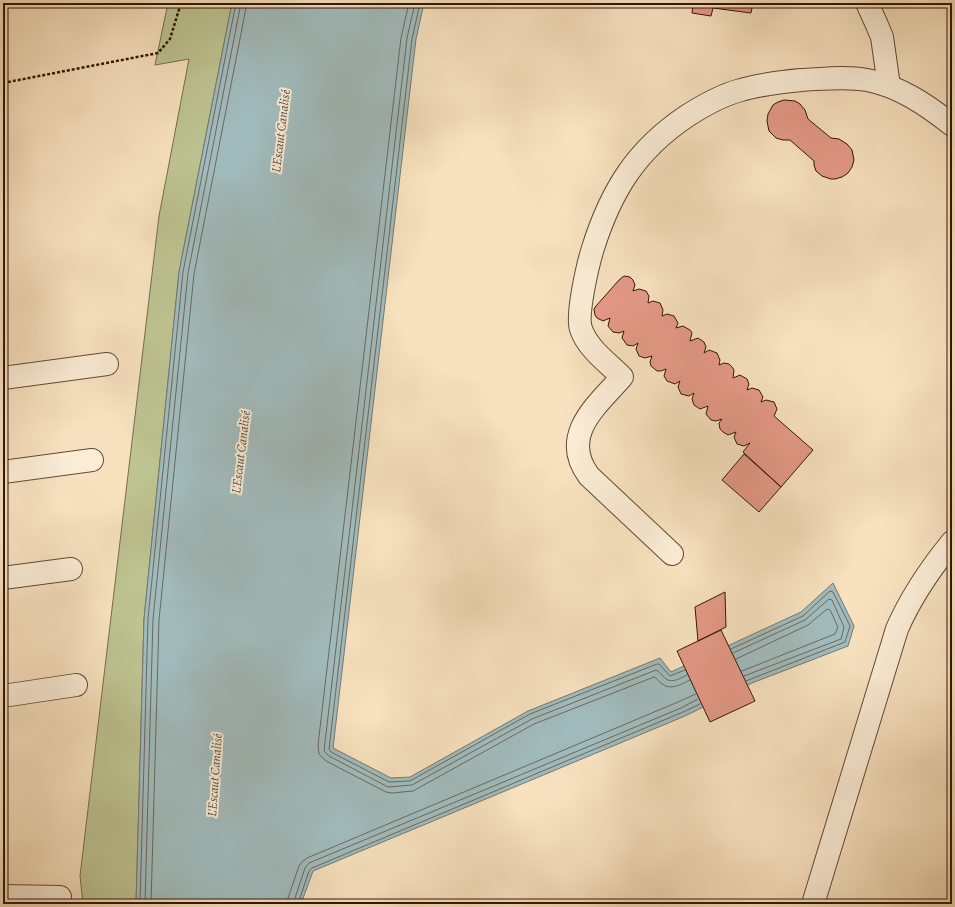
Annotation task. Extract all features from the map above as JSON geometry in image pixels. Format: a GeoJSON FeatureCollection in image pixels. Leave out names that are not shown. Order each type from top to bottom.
{"type":"FeatureCollection","features":[{"type":"Feature","properties":{"kind":"lane"},"geometry":{"type":"LineString","coordinates":[[867,3],[882,37],[889,86]]}},
{"type":"Feature","properties":{"kind":"lane"},"geometry":{"type":"LineString","coordinates":[[672,554],[589,476],[583,468],[579,457],[579,438],[582,426],[590,414],[622,376],[593,349],[585,338],[580,327],[580,315],[590,257],[600,226],[612,200],[632,167],[665,131],[696,111],[726,95],[771,84],[824,79],[854,78],[867,80],[889,86],[911,96],[952,125]]}},
{"type":"Feature","properties":{"kind":"lane"},"geometry":{"type":"LineString","coordinates":[[3,378],[107,364]]}},
{"type":"Feature","properties":{"kind":"lane"},"geometry":{"type":"LineString","coordinates":[[3,472],[92,460]]}},
{"type":"Feature","properties":{"kind":"lane"},"geometry":{"type":"LineString","coordinates":[[813,904],[897,629],[913,596],[952,542]]}},
{"type":"Feature","properties":{"kind":"lane"},"geometry":{"type":"LineString","coordinates":[[3,578],[71,569]]}},
{"type":"Feature","properties":{"kind":"lane"},"geometry":{"type":"LineString","coordinates":[[3,696],[76,685]]}},
{"type":"Feature","properties":{"kind":"lane"},"geometry":{"type":"LineString","coordinates":[[3,896],[60,896]]}},
{"type":"Feature","properties":{"kind":"path"},"geometry":{"type":"LineString","coordinates":[[3,83],[158,53],[170,39],[181,3]]}},
{"type":"Feature","properties":{"kind":"green space"},"geometry":{"type":"Polygon","coordinates":[[[168,3],[232,3],[179,272],[144,619],[136,904],[83,904],[80,876],[159,216],[189,59],[155,65],[168,3]]]}},
{"type":"Feature","properties":{"kind":"water","name":"L'Escaut Canalisé"},"geometry":{"type":"Polygon","coordinates":[[[232,3],[424,3],[416,39],[333,748],[391,778],[410,777],[528,711],[660,658],[671,672],[801,612],[833,583],[854,626],[848,646],[752,683],[685,716],[313,871],[301,904],[136,904],[144,619],[179,272],[232,3]]]}},
{"type":"Feature","properties":{"kind":"building"},"geometry":{"type":"Polygon","coordinates":[[[693,3],[753,3],[751,13],[713,8],[711,16],[692,13],[693,3]]]}},
{"type":"Feature","properties":{"kind":"building"},"geometry":{"type":"Polygon","coordinates":[[[784,100],[795,101],[800,104],[805,110],[808,119],[831,138],[839,139],[847,144],[852,150],[854,160],[848,173],[835,179],[822,176],[816,171],[814,161],[790,140],[776,138],[769,131],[767,121],[768,114],[773,105],[784,100]]]}},
{"type":"Feature","properties":{"kind":"building"},"geometry":{"type":"Polygon","coordinates":[[[624,276],[630,277],[633,280],[635,285],[633,291],[639,289],[646,291],[649,296],[648,303],[653,301],[660,303],[663,310],[662,316],[667,314],[674,316],[678,323],[676,328],[683,326],[690,330],[692,333],[690,341],[698,338],[704,342],[706,347],[704,353],[709,350],[717,353],[720,360],[719,365],[724,363],[729,364],[734,370],[733,378],[740,375],[747,379],[749,384],[747,390],[752,388],[759,390],[763,397],[761,402],[766,400],[774,402],[777,409],[774,416],[813,450],[781,487],[743,452],[750,443],[744,446],[737,444],[734,437],[736,432],[728,435],[723,432],[720,429],[719,423],[722,419],[716,421],[711,420],[706,414],[708,406],[700,409],[694,405],[692,399],[694,393],[689,396],[681,394],[678,387],[680,381],[675,384],[667,381],[664,376],[666,369],[657,371],[651,366],[650,362],[652,356],[645,358],[639,356],[636,349],[638,343],[633,346],[627,345],[622,338],[624,331],[619,333],[613,332],[608,326],[610,318],[603,321],[597,318],[594,309],[624,276]]]}},
{"type":"Feature","properties":{"kind":"building"},"geometry":{"type":"Polygon","coordinates":[[[744,454],[781,487],[759,512],[722,480],[744,454]]]}},
{"type":"Feature","properties":{"kind":"building"},"geometry":{"type":"Polygon","coordinates":[[[725,592],[726,627],[698,641],[695,607],[725,592]]]}},
{"type":"Feature","properties":{"kind":"building"},"geometry":{"type":"Polygon","coordinates":[[[721,630],[755,701],[710,722],[677,651],[721,630]]]}}]}
